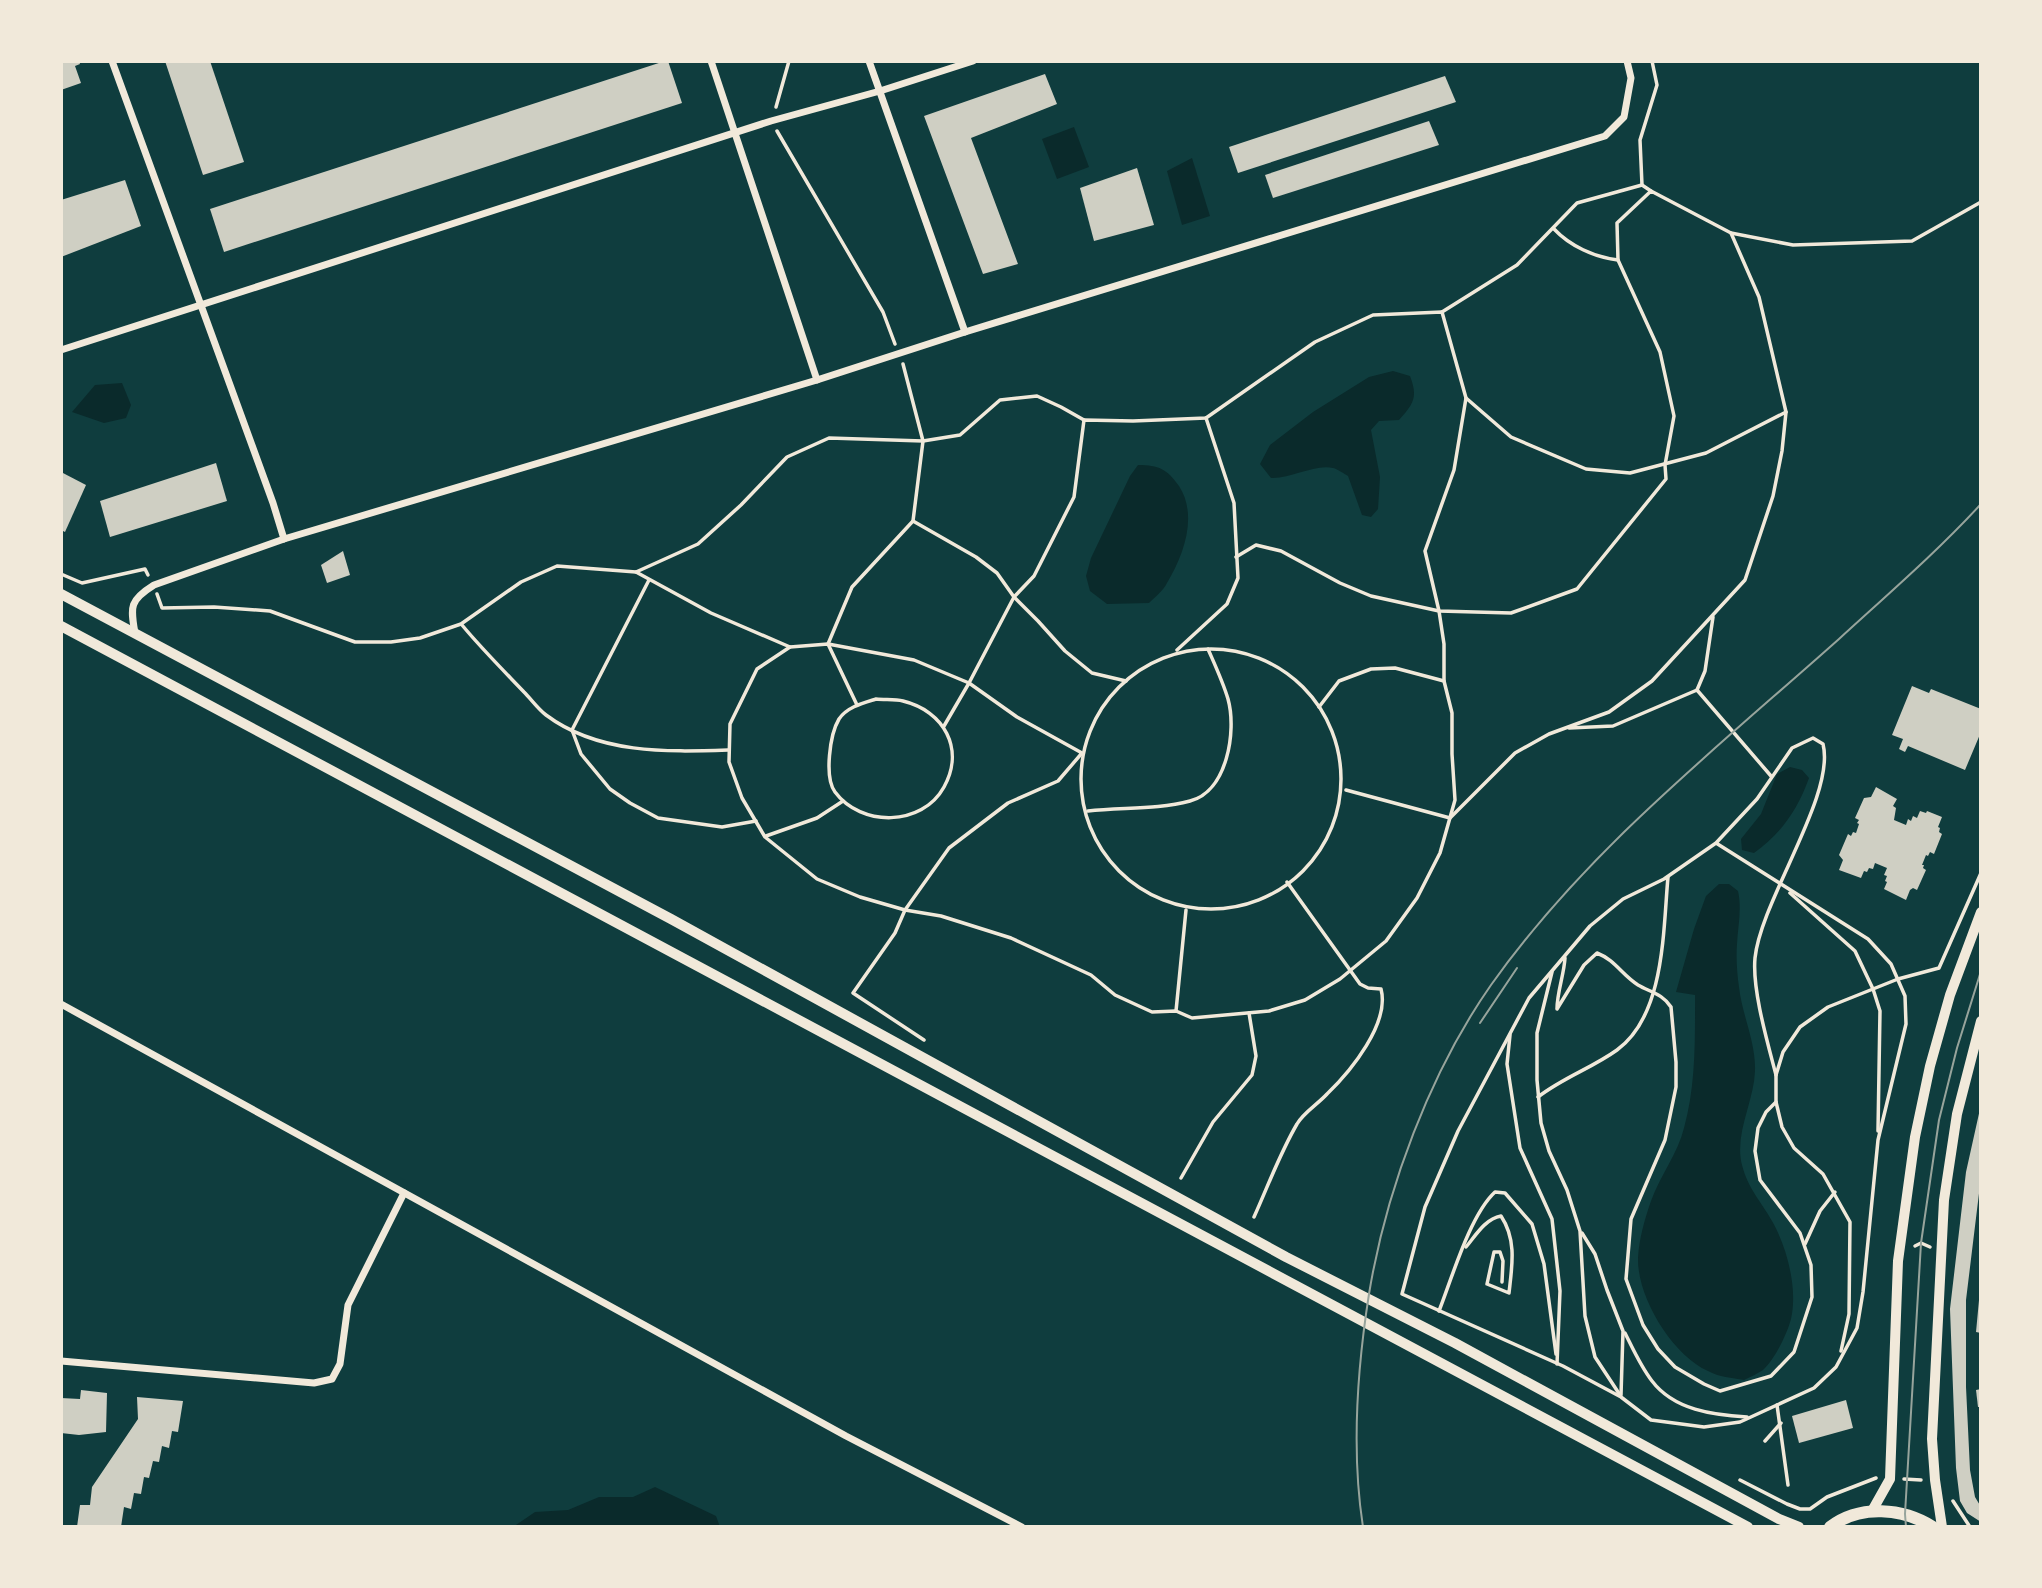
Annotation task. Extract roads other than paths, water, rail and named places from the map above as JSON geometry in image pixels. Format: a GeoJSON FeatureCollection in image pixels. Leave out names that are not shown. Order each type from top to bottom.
{"type":"FeatureCollection","features":[{"type":"Feature","properties":{"kind":"main road"},"geometry":{"type":"LineString","coordinates":[[1830,1527],[1846,1518],[1872,1511],[1905,1514],[1933,1527]]}},
{"type":"Feature","properties":{"kind":"street"},"geometry":{"type":"LineString","coordinates":[[112,61],[273,503],[284,540]]}},
{"type":"Feature","properties":{"kind":"street"},"geometry":{"type":"LineString","coordinates":[[711,61],[817,380]]}},
{"type":"Feature","properties":{"kind":"street"},"geometry":{"type":"LineString","coordinates":[[869,61],[965,332]]}},
{"type":"Feature","properties":{"kind":"street"},"geometry":{"type":"LineString","coordinates":[[61,350],[771,121],[880,91],[973,61]]}},
{"type":"Feature","properties":{"kind":"street"},"geometry":{"type":"LineString","coordinates":[[135,633],[131,612],[136,596],[154,585],[284,540],[817,380],[1605,136],[1624,117],[1632,78],[1627,61]]}},
{"type":"Feature","properties":{"kind":"street"},"geometry":{"type":"LineString","coordinates":[[61,594],[659,912],[1286,1258],[1455,1343],[1779,1520],[1799,1527]]}},
{"type":"Feature","properties":{"kind":"street"},"geometry":{"type":"LineString","coordinates":[[61,626],[1748,1527]]}},
{"type":"Feature","properties":{"kind":"street"},"geometry":{"type":"LineString","coordinates":[[1872,1511],[1890,1479],[1898,1261],[1914,1137],[1950,995],[1981,912]]}},
{"type":"Feature","properties":{"kind":"street"},"geometry":{"type":"LineString","coordinates":[[61,1004],[846,1436],[1022,1527]]}},
{"type":"Feature","properties":{"kind":"street"},"geometry":{"type":"LineString","coordinates":[[1942,1527],[1932,1439],[1944,1200],[1956,1114],[1981,1021]]}},
{"type":"Feature","properties":{"kind":"street"},"geometry":{"type":"LineString","coordinates":[[61,1361],[314,1382],[332,1379],[340,1364],[348,1305],[404,1193]]}},
{"type":"Feature","properties":{"kind":"water"},"geometry":{"type":"Polygon","coordinates":[[[1074,127],[1089,167],[1057,179],[1042,139],[1074,127]]]}},
{"type":"Feature","properties":{"kind":"water"},"geometry":{"type":"Polygon","coordinates":[[[1192,158],[1210,216],[1182,225],[1167,171],[1192,158]]]}},
{"type":"Feature","properties":{"kind":"water"},"geometry":{"type":"Polygon","coordinates":[[[1393,371],[1410,376],[1414,395],[1399,420],[1379,421],[1371,430],[1380,477],[1378,509],[1371,517],[1362,515],[1348,476],[1337,469],[1318,468],[1271,478],[1260,464],[1270,445],[1313,412],[1369,377],[1393,371]]]}},
{"type":"Feature","properties":{"kind":"water"},"geometry":{"type":"Polygon","coordinates":[[[122,383],[131,405],[126,418],[104,423],[72,412],[95,385],[122,383]]]}},
{"type":"Feature","properties":{"kind":"water"},"geometry":{"type":"Polygon","coordinates":[[[1138,465],[1162,469],[1179,486],[1188,509],[1186,535],[1173,572],[1163,589],[1149,603],[1107,604],[1090,591],[1086,576],[1091,558],[1130,476],[1138,465]]]}},
{"type":"Feature","properties":{"kind":"water"},"geometry":{"type":"Polygon","coordinates":[[[1790,767],[1802,770],[1809,778],[1800,800],[1772,838],[1754,853],[1742,850],[1741,839],[1761,814],[1777,774],[1790,767]]]}},
{"type":"Feature","properties":{"kind":"water"},"geometry":{"type":"Polygon","coordinates":[[[1719,884],[1729,884],[1738,891],[1738,976],[1755,1060],[1754,1083],[1742,1130],[1742,1165],[1751,1188],[1782,1243],[1790,1268],[1793,1295],[1791,1319],[1776,1353],[1763,1370],[1744,1380],[1708,1371],[1682,1352],[1650,1307],[1643,1290],[1638,1258],[1649,1208],[1681,1137],[1691,1095],[1695,995],[1676,992],[1706,896],[1719,884]]]}},
{"type":"Feature","properties":{"kind":"water"},"geometry":{"type":"Polygon","coordinates":[[[655,1487],[716,1516],[720,1527],[513,1527],[535,1512],[568,1510],[599,1497],[633,1497],[655,1487]]]}},
{"type":"Feature","properties":{"kind":"tram line"},"geometry":{"type":"LineString","coordinates":[[1363,1527],[1357,1469],[1357,1410],[1365,1323],[1377,1254],[1399,1173],[1414,1133],[1430,1094],[1469,1019],[1528,936],[1611,845],[1655,802],[1912,573],[1981,504]]}},
{"type":"Feature","properties":{"kind":"tram line"},"geometry":{"type":"LineString","coordinates":[[1480,1023],[1517,968]]}},
{"type":"Feature","properties":{"kind":"tram line"},"geometry":{"type":"LineString","coordinates":[[1906,1527],[1921,1243],[1939,1120],[1957,1048],[1981,971]]}}]}
